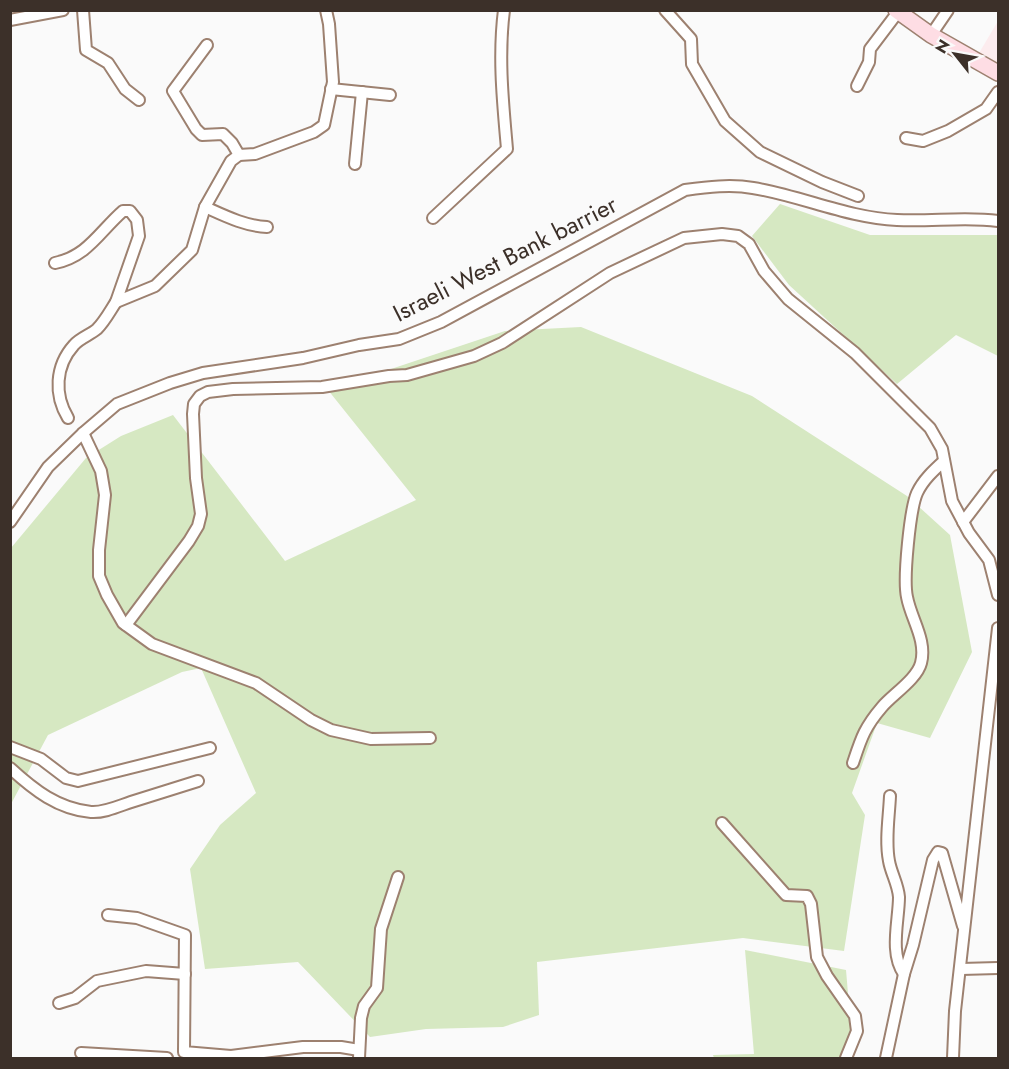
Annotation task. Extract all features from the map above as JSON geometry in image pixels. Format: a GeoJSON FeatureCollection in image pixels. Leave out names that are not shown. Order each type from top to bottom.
{"type":"FeatureCollection","features":[{"type":"Feature","properties":{"kind":"main road"},"geometry":{"type":"LineString","coordinates":[[897,11],[931,35],[999,72]]}},
{"type":"Feature","properties":{"kind":"street"},"geometry":{"type":"LineString","coordinates":[[10,20],[63,10]]}},
{"type":"Feature","properties":{"kind":"street"},"geometry":{"type":"LineString","coordinates":[[83,10],[86,50],[108,63],[125,89],[139,100]]}},
{"type":"Feature","properties":{"kind":"street"},"geometry":{"type":"LineString","coordinates":[[116,302],[155,286],[192,250],[205,207],[231,161],[239,155],[255,154],[314,132],[324,125],[333,82],[326,10]]}},
{"type":"Feature","properties":{"kind":"street"},"geometry":{"type":"LineString","coordinates":[[433,218],[507,149],[501,89],[501,36],[504,10]]}},
{"type":"Feature","properties":{"kind":"street"},"geometry":{"type":"LineString","coordinates":[[665,10],[691,39],[692,64],[725,121],[760,152],[822,182],[858,196]]}},
{"type":"Feature","properties":{"kind":"street"},"geometry":{"type":"LineString","coordinates":[[931,35],[948,10]]}},
{"type":"Feature","properties":{"kind":"street"},"geometry":{"type":"LineString","coordinates":[[857,86],[869,62],[870,49],[897,11]]}},
{"type":"Feature","properties":{"kind":"street"},"geometry":{"type":"LineString","coordinates":[[207,45],[173,91],[195,129],[202,135],[223,134],[239,155]]}},
{"type":"Feature","properties":{"kind":"street"},"geometry":{"type":"LineString","coordinates":[[331,89],[390,95]]}},
{"type":"Feature","properties":{"kind":"street"},"geometry":{"type":"LineString","coordinates":[[355,164],[362,92]]}},
{"type":"Feature","properties":{"kind":"street"},"geometry":{"type":"LineString","coordinates":[[906,138],[923,141],[948,131],[986,109],[999,92]]}},
{"type":"Feature","properties":{"kind":"street","name":"Israeli West Bank barrier"},"geometry":{"type":"LineString","coordinates":[[10,522],[48,467],[82,433],[117,404],[170,382],[203,373],[303,358],[359,345],[399,339],[441,322],[685,190],[713,186],[753,188],[854,213],[897,220],[977,218],[999,221]]}},
{"type":"Feature","properties":{"kind":"street"},"geometry":{"type":"LineString","coordinates":[[205,207],[229,218],[258,227],[267,227]]}},
{"type":"Feature","properties":{"kind":"street"},"geometry":{"type":"LineString","coordinates":[[55,263],[76,257],[123,211],[129,211],[137,220],[139,236],[116,302],[99,327],[75,344],[63,362],[58,381],[58,399],[68,418]]}},
{"type":"Feature","properties":{"kind":"street"},"geometry":{"type":"LineString","coordinates":[[126,626],[198,526],[201,514],[196,478],[193,414],[194,404],[200,396],[207,392],[233,388],[322,387],[407,375],[474,356],[502,343],[610,273],[684,238],[722,234],[738,236],[749,244],[764,271],[788,299],[855,353],[930,428],[942,448],[952,501],[963,522],[989,560],[999,595]]}},
{"type":"Feature","properties":{"kind":"street"},"geometry":{"type":"LineString","coordinates":[[82,433],[101,471],[105,495],[99,550],[99,576],[107,595],[126,626],[152,644],[256,683],[311,720],[331,730],[371,739],[430,738]]}},
{"type":"Feature","properties":{"kind":"street"},"geometry":{"type":"LineString","coordinates":[[853,763],[864,729],[884,705],[904,687],[921,664],[922,640],[906,595],[910,520],[918,491],[944,461]]}},
{"type":"Feature","properties":{"kind":"street"},"geometry":{"type":"LineString","coordinates":[[963,522],[999,476]]}},
{"type":"Feature","properties":{"kind":"street"},"geometry":{"type":"LineString","coordinates":[[953,1059],[960,969],[993,727],[999,627]]}},
{"type":"Feature","properties":{"kind":"street"},"geometry":{"type":"LineString","coordinates":[[10,747],[42,759],[66,778],[78,781],[210,748]]}},
{"type":"Feature","properties":{"kind":"street"},"geometry":{"type":"LineString","coordinates":[[10,768],[47,798],[59,804],[90,812],[106,810],[198,781]]}},
{"type":"Feature","properties":{"kind":"street"},"geometry":{"type":"LineString","coordinates":[[890,796],[887,846],[898,895],[898,966],[904,974]]}},
{"type":"Feature","properties":{"kind":"street"},"geometry":{"type":"LineString","coordinates":[[722,823],[786,895],[807,896],[811,904],[817,957],[827,976],[855,1016],[857,1031],[846,1059]]}},
{"type":"Feature","properties":{"kind":"street"},"geometry":{"type":"LineString","coordinates":[[886,1059],[904,974],[933,860],[938,852],[942,853],[947,867],[965,934]]}},
{"type":"Feature","properties":{"kind":"street"},"geometry":{"type":"LineString","coordinates":[[108,915],[137,918],[185,935],[181,1055],[231,1056],[303,1047],[341,1047],[359,1054],[361,1018],[364,1006],[377,988],[381,929],[398,877]]}},
{"type":"Feature","properties":{"kind":"street"},"geometry":{"type":"LineString","coordinates":[[960,969],[999,968]]}},
{"type":"Feature","properties":{"kind":"street"},"geometry":{"type":"LineString","coordinates":[[59,1003],[75,998],[97,981],[146,971],[185,974]]}},
{"type":"Feature","properties":{"kind":"street"},"geometry":{"type":"LineString","coordinates":[[81,1053],[167,1059]]}},
{"type":"Feature","properties":{"kind":"shaded area"},"geometry":{"type":"Polygon","coordinates":[[[998,21],[998,63],[979,53],[998,21]]]}},
{"type":"Feature","properties":{"kind":"green space"},"geometry":{"type":"Polygon","coordinates":[[[780,204],[870,235],[998,235],[998,356],[956,335],[897,384],[789,285],[752,236],[780,204]]]}},
{"type":"Feature","properties":{"kind":"green space"},"geometry":{"type":"Polygon","coordinates":[[[581,327],[752,396],[907,496],[950,535],[972,652],[930,738],[877,723],[852,793],[865,815],[844,951],[743,938],[537,962],[539,1015],[503,1027],[426,1029],[370,1037],[298,962],[205,969],[190,869],[220,825],[256,793],[201,668],[182,672],[48,735],[11,804],[11,548],[86,458],[121,436],[173,415],[285,561],[416,500],[328,390],[505,331],[581,327]]]}},
{"type":"Feature","properties":{"kind":"green space"},"geometry":{"type":"Polygon","coordinates":[[[745,950],[846,970],[853,1052],[842,1058],[714,1058],[713,1055],[754,1054],[745,950]]]}}]}
